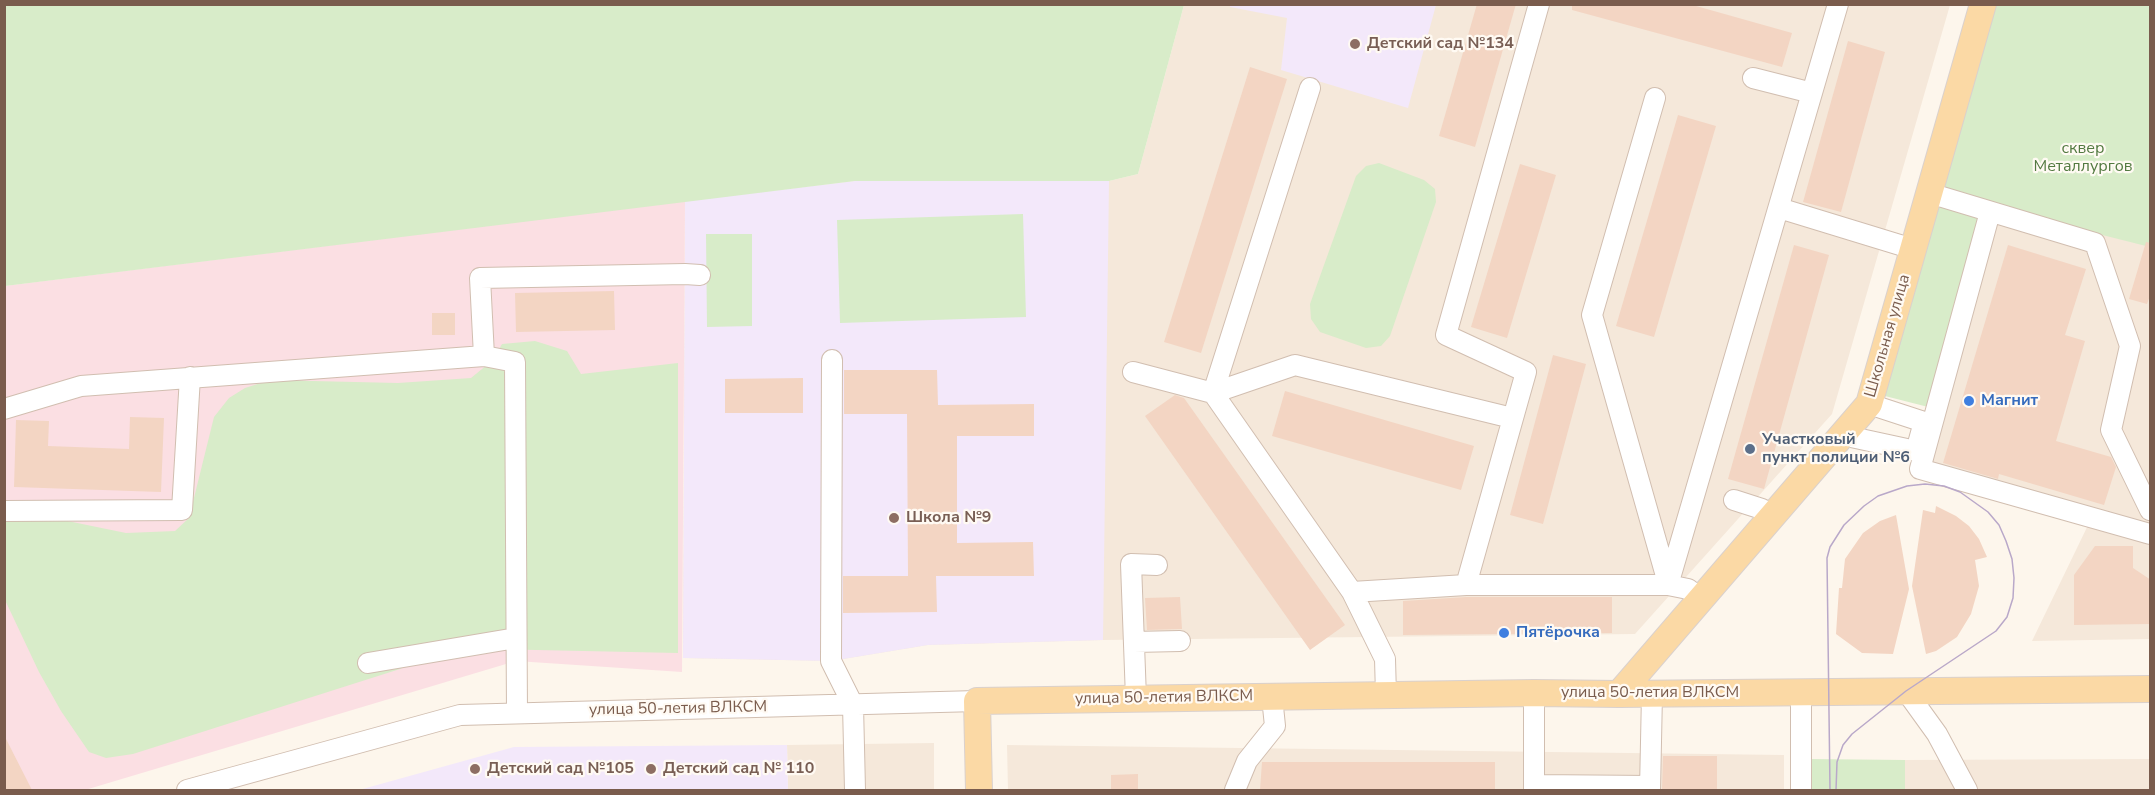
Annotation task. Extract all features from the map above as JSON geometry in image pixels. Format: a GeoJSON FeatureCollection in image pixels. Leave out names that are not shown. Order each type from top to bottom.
{"type":"FeatureCollection","features":[{"type":"Feature","properties":{"kind":"main road","name":"Школьная улица"},"geometry":{"type":"LineString","coordinates":[[1619,694],[1869,404],[1983,4]]}},
{"type":"Feature","properties":{"kind":"main road","name":"улица 50-летия ВЛКСМ"},"geometry":{"type":"LineString","coordinates":[[977,701],[1534,693],[2151,689]]}},
{"type":"Feature","properties":{"kind":"main road"},"geometry":{"type":"LineString","coordinates":[[977,701],[979,790]]}},
{"type":"Feature","properties":{"kind":"street"},"geometry":{"type":"LineString","coordinates":[[1466,585],[1526,372],[1446,335],[1539,4]]}},
{"type":"Feature","properties":{"kind":"street"},"geometry":{"type":"LineString","coordinates":[[1668,585],[1779,208],[1835,5]]}},
{"type":"Feature","properties":{"kind":"street"},"geometry":{"type":"LineString","coordinates":[[1753,78],[1812,93]]}},
{"type":"Feature","properties":{"kind":"street"},"geometry":{"type":"LineString","coordinates":[[1213,393],[1310,88]]}},
{"type":"Feature","properties":{"kind":"street"},"geometry":{"type":"LineString","coordinates":[[1655,98],[1592,315],[1668,585]]}},
{"type":"Feature","properties":{"kind":"street"},"geometry":{"type":"LineString","coordinates":[[1929,193],[2095,243],[2130,346],[2111,430],[2151,510]]}},
{"type":"Feature","properties":{"kind":"street"},"geometry":{"type":"LineString","coordinates":[[1779,208],[1913,249]]}},
{"type":"Feature","properties":{"kind":"street"},"geometry":{"type":"LineString","coordinates":[[1990,212],[1920,469],[2151,534]]}},
{"type":"Feature","properties":{"kind":"street"},"geometry":{"type":"LineString","coordinates":[[484,356],[480,278],[700,275]]}},
{"type":"Feature","properties":{"kind":"street"},"geometry":{"type":"LineString","coordinates":[[4,409],[81,386],[484,356],[515,362],[517,713]]}},
{"type":"Feature","properties":{"kind":"street"},"geometry":{"type":"LineString","coordinates":[[832,360],[831,661],[854,705],[855,790]]}},
{"type":"Feature","properties":{"kind":"street"},"geometry":{"type":"LineString","coordinates":[[1133,372],[1213,393],[1295,364],[1512,418]]}},
{"type":"Feature","properties":{"kind":"street"},"geometry":{"type":"LineString","coordinates":[[4,511],[182,510],[190,377]]}},
{"type":"Feature","properties":{"kind":"street"},"geometry":{"type":"LineString","coordinates":[[1213,393],[1352,592],[1385,659],[1386,695]]}},
{"type":"Feature","properties":{"kind":"street"},"geometry":{"type":"LineString","coordinates":[[1842,435],[1916,452],[1924,422],[1869,404]]}},
{"type":"Feature","properties":{"kind":"street"},"geometry":{"type":"LineString","coordinates":[[1734,500],[1762,509],[1770,518]]}},
{"type":"Feature","properties":{"kind":"street"},"geometry":{"type":"LineString","coordinates":[[1136,698],[1131,564],[1157,565]]}},
{"type":"Feature","properties":{"kind":"street"},"geometry":{"type":"LineString","coordinates":[[1352,592],[1466,585],[1668,585],[1688,589],[1701,599]]}},
{"type":"Feature","properties":{"kind":"street"},"geometry":{"type":"LineString","coordinates":[[368,663],[516,638]]}},
{"type":"Feature","properties":{"kind":"street"},"geometry":{"type":"LineString","coordinates":[[1134,642],[1180,641]]}},
{"type":"Feature","properties":{"kind":"street"},"geometry":{"type":"LineString","coordinates":[[1906,691],[1936,735],[1967,790]]}},
{"type":"Feature","properties":{"kind":"street"},"geometry":{"type":"LineString","coordinates":[[1801,692],[1801,790]]}},
{"type":"Feature","properties":{"kind":"street"},"geometry":{"type":"LineString","coordinates":[[1534,693],[1534,788],[1650,788],[1652,694]]}},
{"type":"Feature","properties":{"kind":"street"},"geometry":{"type":"LineString","coordinates":[[1235,790],[1247,761],[1275,726],[1272,697]]}},
{"type":"Feature","properties":{"kind":"street","name":"улица 50-летия ВЛКСМ"},"geometry":{"type":"LineString","coordinates":[[187,790],[460,715],[977,701]]}},
{"type":"Feature","properties":{"kind":"shaded area","name":"Детский сад №134"},"geometry":{"type":"Polygon","coordinates":[[[1230,4],[1436,5],[1408,108],[1281,70],[1287,18],[1230,7],[1230,4]]]}},
{"type":"Feature","properties":{"kind":"shaded area"},"geometry":{"type":"Polygon","coordinates":[[[1184,5],[1950,5],[1832,414],[1635,634],[1103,640],[928,645],[831,661],[683,658],[685,201],[1109,181],[1138,174],[1184,5]]]}},
{"type":"Feature","properties":{"kind":"shaded area"},"geometry":{"type":"Polygon","coordinates":[[[2150,5],[2150,639],[2032,641],[2091,519],[1918,473],[1999,209],[2150,5]]]}},
{"type":"Feature","properties":{"kind":"shaded area","name":"Школа №9"},"geometry":{"type":"Polygon","coordinates":[[[855,181],[1109,181],[1103,640],[928,645],[831,661],[683,658],[685,201],[855,181]]]}},
{"type":"Feature","properties":{"kind":"shaded area"},"geometry":{"type":"Polygon","coordinates":[[[685,201],[682,672],[516,661],[85,790],[5,790],[4,286],[685,201]]]}},
{"type":"Feature","properties":{"kind":"shaded area"},"geometry":{"type":"Polygon","coordinates":[[[934,743],[934,790],[788,790],[787,745],[934,743]]]}},
{"type":"Feature","properties":{"kind":"shaded area","name":"Детский сад № 110"},"geometry":{"type":"Polygon","coordinates":[[[787,745],[788,790],[359,790],[514,747],[787,745]]]}},
{"type":"Feature","properties":{"kind":"shaded area"},"geometry":{"type":"Polygon","coordinates":[[[1007,745],[1784,755],[1784,790],[1008,790],[1007,745]]]}},
{"type":"Feature","properties":{"kind":"shaded area"},"geometry":{"type":"Polygon","coordinates":[[[2150,759],[2150,790],[1905,790],[1905,760],[2150,759]]]}},
{"type":"Feature","properties":{"kind":"green space"},"geometry":{"type":"Polygon","coordinates":[[[4,5],[1184,5],[1138,174],[1109,181],[855,181],[5,286],[4,5]]]}},
{"type":"Feature","properties":{"kind":"green space","name":"сквер Металлургов"},"geometry":{"type":"Polygon","coordinates":[[[1996,5],[2150,5],[2150,247],[1999,209],[1936,409],[1885,396],[1996,5]]]}},
{"type":"Feature","properties":{"kind":"green space"},"geometry":{"type":"Polygon","coordinates":[[[1379,163],[1424,180],[1435,189],[1436,202],[1390,336],[1381,346],[1366,348],[1320,332],[1311,319],[1310,304],[1356,176],[1366,166],[1379,163]]]}},
{"type":"Feature","properties":{"kind":"green space"},"geometry":{"type":"Polygon","coordinates":[[[1023,214],[1026,317],[840,323],[837,220],[1023,214]]]}},
{"type":"Feature","properties":{"kind":"green space"},"geometry":{"type":"Polygon","coordinates":[[[706,234],[752,234],[752,326],[707,327],[706,234]]]}},
{"type":"Feature","properties":{"kind":"green space"},"geometry":{"type":"Polygon","coordinates":[[[535,341],[567,351],[581,374],[678,363],[678,653],[442,648],[400,669],[133,754],[106,758],[89,752],[61,711],[39,672],[5,600],[5,515],[53,518],[126,533],[175,531],[189,518],[214,417],[229,398],[245,388],[270,380],[398,383],[471,378],[493,360],[502,344],[535,341]]]}},
{"type":"Feature","properties":{"kind":"green space"},"geometry":{"type":"Polygon","coordinates":[[[1809,759],[1905,760],[1905,790],[1809,790],[1809,759]]]}},
{"type":"Feature","properties":{"kind":"building"},"geometry":{"type":"Polygon","coordinates":[[[1477,4],[1516,4],[1475,147],[1439,136],[1477,4]]]}},
{"type":"Feature","properties":{"kind":"building"},"geometry":{"type":"Polygon","coordinates":[[[1572,4],[1689,4],[1792,33],[1782,67],[1572,10],[1572,4]]]}},
{"type":"Feature","properties":{"kind":"building"},"geometry":{"type":"Polygon","coordinates":[[[1848,41],[1885,52],[1841,212],[1803,202],[1848,41]]]}},
{"type":"Feature","properties":{"kind":"building"},"geometry":{"type":"Polygon","coordinates":[[[1250,67],[1287,79],[1201,353],[1164,342],[1250,67]]]}},
{"type":"Feature","properties":{"kind":"building"},"geometry":{"type":"Polygon","coordinates":[[[1678,115],[1716,126],[1654,337],[1616,326],[1678,115]]]}},
{"type":"Feature","properties":{"kind":"building"},"geometry":{"type":"Polygon","coordinates":[[[1520,164],[1556,175],[1507,338],[1471,327],[1520,164]]]}},
{"type":"Feature","properties":{"kind":"building"},"geometry":{"type":"Polygon","coordinates":[[[2146,242],[2151,243],[2151,293],[2147,304],[2129,299],[2146,242]]]}},
{"type":"Feature","properties":{"kind":"building"},"geometry":{"type":"Polygon","coordinates":[[[1794,245],[1829,255],[1764,489],[1728,479],[1794,245]]]}},
{"type":"Feature","properties":{"kind":"building"},"geometry":{"type":"Polygon","coordinates":[[[2008,245],[2086,269],[2065,335],[2085,341],[2056,441],[2111,457],[2116,467],[2104,505],[1999,474],[1998,479],[1943,463],[2008,245]]]}},
{"type":"Feature","properties":{"kind":"building"},"geometry":{"type":"Polygon","coordinates":[[[614,291],[615,330],[516,332],[515,293],[614,291]]]}},
{"type":"Feature","properties":{"kind":"building"},"geometry":{"type":"Polygon","coordinates":[[[432,313],[455,313],[455,335],[432,335],[432,313]]]}},
{"type":"Feature","properties":{"kind":"building"},"geometry":{"type":"Polygon","coordinates":[[[1553,355],[1586,364],[1543,524],[1510,515],[1553,355]]]}},
{"type":"Feature","properties":{"kind":"building"},"geometry":{"type":"Polygon","coordinates":[[[844,370],[937,370],[938,405],[1034,404],[1034,436],[957,436],[957,543],[1033,542],[1034,576],[936,576],[937,612],[843,613],[843,576],[908,576],[907,414],[844,414],[844,370]]]}},
{"type":"Feature","properties":{"kind":"building"},"geometry":{"type":"Polygon","coordinates":[[[803,378],[803,413],[725,413],[725,379],[803,378]]]}},
{"type":"Feature","properties":{"kind":"building"},"geometry":{"type":"Polygon","coordinates":[[[1285,391],[1474,446],[1461,490],[1272,436],[1285,391]]]}},
{"type":"Feature","properties":{"kind":"building"},"geometry":{"type":"Polygon","coordinates":[[[1175,395],[1184,398],[1345,625],[1310,650],[1145,416],[1175,395]]]}},
{"type":"Feature","properties":{"kind":"building"},"geometry":{"type":"Polygon","coordinates":[[[130,417],[164,418],[161,492],[14,487],[16,420],[49,421],[48,446],[129,449],[130,417]]]}},
{"type":"Feature","properties":{"kind":"building"},"geometry":{"type":"Polygon","coordinates":[[[1936,506],[1956,516],[1969,526],[1979,539],[1987,557],[1975,560],[1979,586],[1971,614],[1957,637],[1936,651],[1926,654],[1912,586],[1923,510],[1935,513],[1936,506]]]}},
{"type":"Feature","properties":{"kind":"building"},"geometry":{"type":"Polygon","coordinates":[[[1896,515],[1909,589],[1893,654],[1862,653],[1836,634],[1839,588],[1842,588],[1845,559],[1863,533],[1880,521],[1896,515]]]}},
{"type":"Feature","properties":{"kind":"building"},"geometry":{"type":"Polygon","coordinates":[[[2095,546],[2133,546],[2133,568],[2151,580],[2151,624],[2074,625],[2074,575],[2095,546]]]}},
{"type":"Feature","properties":{"kind":"building"},"geometry":{"type":"Polygon","coordinates":[[[1180,597],[1182,629],[1147,630],[1145,598],[1180,597]]]}},
{"type":"Feature","properties":{"kind":"building"},"geometry":{"type":"Polygon","coordinates":[[[1466,597],[1612,597],[1612,633],[1403,635],[1403,601],[1466,597]]]}},
{"type":"Feature","properties":{"kind":"building"},"geometry":{"type":"Polygon","coordinates":[[[4,735],[32,790],[4,790],[4,735]]]}},
{"type":"Feature","properties":{"kind":"building"},"geometry":{"type":"Polygon","coordinates":[[[1663,756],[1717,756],[1717,790],[1662,790],[1663,756]]]}},
{"type":"Feature","properties":{"kind":"building"},"geometry":{"type":"Polygon","coordinates":[[[1262,762],[1495,762],[1495,790],[1260,790],[1262,762]]]}},
{"type":"Feature","properties":{"kind":"building"},"geometry":{"type":"Polygon","coordinates":[[[1138,774],[1138,790],[1111,790],[1111,775],[1138,774]]]}},
{"type":"Feature","properties":{"kind":"tram line"},"geometry":{"type":"LineString","coordinates":[[1830,790],[1827,558],[1830,547],[1844,525],[1878,496],[1907,486],[1925,484],[1944,486],[1960,492],[1988,512],[1999,525],[2006,541],[2012,559],[2014,578],[2013,598],[2007,617],[1996,631],[1906,691],[1852,734],[1843,745],[1837,762],[1836,790]]}},
{"type":"Feature","properties":{"kind":"place","name":"Детский сад №134"},"geometry":{"type":"Point","coordinates":[1355,44]}},
{"type":"Feature","properties":{"kind":"place","name":"Магнит"},"geometry":{"type":"Point","coordinates":[1969,401]}},
{"type":"Feature","properties":{"kind":"place","name":"Участковый пункт полиции №6"},"geometry":{"type":"Point","coordinates":[1750,449]}},
{"type":"Feature","properties":{"kind":"place","name":"Школа №9"},"geometry":{"type":"Point","coordinates":[894,518]}},
{"type":"Feature","properties":{"kind":"place","name":"Пятёрочка"},"geometry":{"type":"Point","coordinates":[1504,633]}},
{"type":"Feature","properties":{"kind":"place","name":"Детский сад №105"},"geometry":{"type":"Point","coordinates":[475,769]}},
{"type":"Feature","properties":{"kind":"place","name":"Детский сад № 110"},"geometry":{"type":"Point","coordinates":[651,769]}}]}
